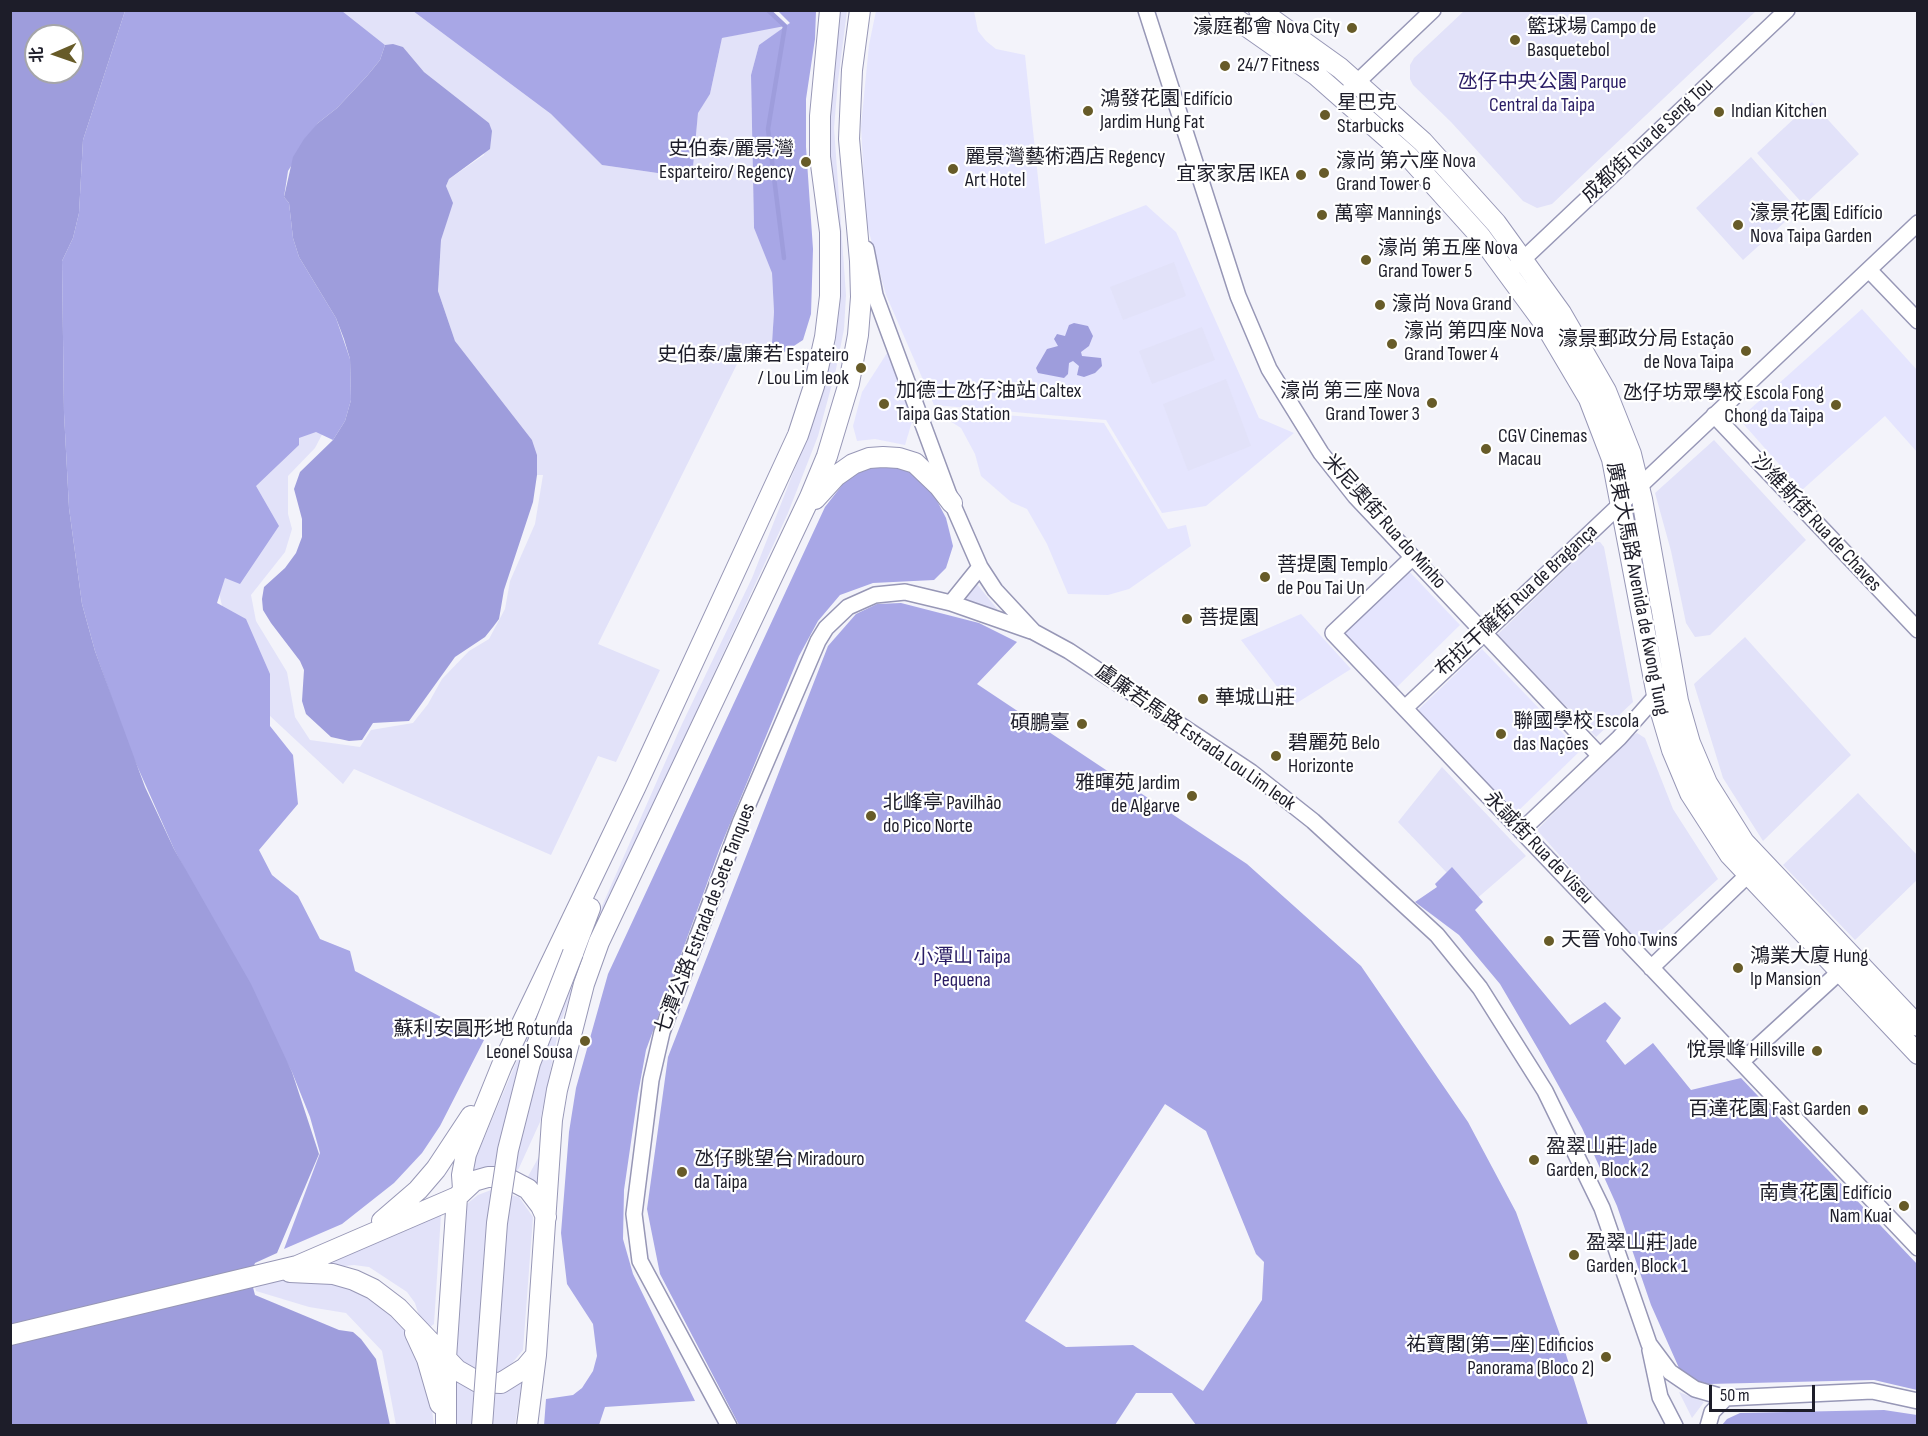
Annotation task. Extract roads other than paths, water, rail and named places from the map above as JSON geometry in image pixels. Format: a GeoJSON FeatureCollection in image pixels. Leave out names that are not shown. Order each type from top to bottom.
{"type":"FeatureCollection","features":[{"type":"Feature","properties":{"kind":"main road"},"geometry":{"type":"LineString","coordinates":[[446,1425],[446,1358],[460,1193],[466,1154],[502,1065],[636,786],[798,435],[814,386],[825,337],[830,296],[830,232],[820,157],[820,126],[830,10]]}},
{"type":"Feature","properties":{"kind":"main road"},"geometry":{"type":"LineString","coordinates":[[527,1425],[536,1356],[552,1120],[557,1090],[581,995],[599,942],[798,523],[827,456],[849,383],[858,335],[860,261],[849,139],[852,70],[860,10]]}},
{"type":"Feature","properties":{"kind":"main road","name":"廣東大馬路 Avenida de Kwong Tung"},"geometry":{"type":"LineString","coordinates":[[1220,10],[1239,21],[1342,96],[1415,162],[1561,313],[1602,384],[1626,438],[1639,486],[1678,701],[1690,743],[1723,811],[1740,837],[1755,868]]}},
{"type":"Feature","properties":{"kind":"main road","name":"廣東大馬路 Avenida de Kwong Tung"},"geometry":{"type":"LineString","coordinates":[[1259,10],[1357,82],[1422,142],[1460,181],[1517,266],[1544,323],[1589,399],[1607,444],[1622,502],[1657,695],[1672,750],[1690,793],[1715,836],[1755,868],[1847,965],[1917,1054]]}},
{"type":"Feature","properties":{"kind":"main road"},"geometry":{"type":"LineString","coordinates":[[798,523],[836,476],[869,458],[899,458],[915,464],[939,486],[952,503]]}},
{"type":"Feature","properties":{"kind":"main road"},"geometry":{"type":"LineString","coordinates":[[482,1425],[497,1223],[508,1150],[530,1064],[636,786]]}},
{"type":"Feature","properties":{"kind":"main road","name":"廣東大馬路 Avenida de Kwong Tung"},"geometry":{"type":"LineString","coordinates":[[1847,965],[1917,1026]]}},
{"type":"Feature","properties":{"kind":"main road"},"geometry":{"type":"LineString","coordinates":[[363,1236],[409,1198],[436,1169],[502,1065]]}},
{"type":"Feature","properties":{"kind":"main road"},"geometry":{"type":"LineString","coordinates":[[10,1335],[314,1260],[460,1193],[474,1181],[488,1177],[505,1177],[528,1189],[546,1217]]}},
{"type":"Feature","properties":{"kind":"main road"},"geometry":{"type":"LineString","coordinates":[[269,1272],[333,1275],[354,1280],[398,1308],[468,1378],[491,1384],[501,1383],[517,1374],[536,1356]]}},
{"type":"Feature","properties":{"kind":"main road"},"geometry":{"type":"LineString","coordinates":[[398,1308],[411,1326],[427,1359],[446,1425]]}},
{"type":"Feature","properties":{"kind":"street","name":"米尼奧街 Rua do Minho"},"geometry":{"type":"LineString","coordinates":[[1146,10],[1238,296],[1269,369],[1321,453],[1355,496],[1600,756]]}},
{"type":"Feature","properties":{"kind":"street"},"geometry":{"type":"LineString","coordinates":[[1152,10],[1152,29]]}},
{"type":"Feature","properties":{"kind":"street"},"geometry":{"type":"LineString","coordinates":[[1342,96],[1433,10]]}},
{"type":"Feature","properties":{"kind":"street","name":"成都街 Rua de Seng Tou"},"geometry":{"type":"LineString","coordinates":[[1517,266],[1787,10]]}},
{"type":"Feature","properties":{"kind":"street","name":"盧廉若馬路 Estrada Lou Lim Ieok"},"geometry":{"type":"LineString","coordinates":[[854,194],[875,295],[952,503],[980,567],[995,590],[1034,632],[1069,651],[1251,772],[1313,821],[1437,935],[1480,988],[1545,1091],[1602,1208],[1649,1344],[1677,1377],[1695,1389],[1726,1398],[1872,1391],[1917,1401]]}},
{"type":"Feature","properties":{"kind":"street","name":"布拉干薩街 Rua de Bragança"},"geometry":{"type":"LineString","coordinates":[[1404,708],[1917,223]]}},
{"type":"Feature","properties":{"kind":"street"},"geometry":{"type":"LineString","coordinates":[[1869,270],[1917,321]]}},
{"type":"Feature","properties":{"kind":"street","name":"沙維斯街 Rua de Chaves"},"geometry":{"type":"LineString","coordinates":[[1714,415],[1917,630]]}},
{"type":"Feature","properties":{"kind":"street","name":"永誠街 Rua de Viseu"},"geometry":{"type":"LineString","coordinates":[[1413,557],[1333,633],[1917,1248]]}},
{"type":"Feature","properties":{"kind":"street"},"geometry":{"type":"LineString","coordinates":[[951,603],[980,567]]}},
{"type":"Feature","properties":{"kind":"street","name":"七潭公路 Estrada de Sete Tanques"},"geometry":{"type":"LineString","coordinates":[[729,1425],[649,1281],[640,1261],[634,1214],[651,1080],[662,1032],[740,823],[818,641],[826,628],[848,608],[875,595],[905,592],[951,603],[1034,632]]}},
{"type":"Feature","properties":{"kind":"street"},"geometry":{"type":"LineString","coordinates":[[1521,831],[1600,756],[1657,695]]}},
{"type":"Feature","properties":{"kind":"street"},"geometry":{"type":"LineString","coordinates":[[1651,968],[1755,868]]}},
{"type":"Feature","properties":{"kind":"street"},"geometry":{"type":"LineString","coordinates":[[1741,1062],[1847,965]]}},
{"type":"Feature","properties":{"kind":"street"},"geometry":{"type":"LineString","coordinates":[[1649,1344],[1657,1384],[1671,1420]]}},
{"type":"Feature","properties":{"kind":"street"},"geometry":{"type":"LineString","coordinates":[[1671,1420],[1666,1394],[1677,1377]]}},
{"type":"Feature","properties":{"kind":"street"},"geometry":{"type":"LineString","coordinates":[[1707,1424],[1718,1404],[1726,1398]]}},
{"type":"Feature","properties":{"kind":"waterway"},"geometry":{"type":"LineString","coordinates":[[768,10],[785,26],[768,129],[784,258]]}},
{"type":"Feature","properties":{"kind":"place","name":"濠庭都會 Nova City"},"geometry":{"type":"Point","coordinates":[1352,28]}},
{"type":"Feature","properties":{"kind":"place","name":"籃球場 Campo de Basquetebol"},"geometry":{"type":"Point","coordinates":[1515,40]}},
{"type":"Feature","properties":{"kind":"place","name":"24/7 Fitness"},"geometry":{"type":"Point","coordinates":[1225,66]}},
{"type":"Feature","properties":{"kind":"place","name":"鴻發花園 Edifício Jardim Hung Fat"},"geometry":{"type":"Point","coordinates":[1088,111]}},
{"type":"Feature","properties":{"kind":"place","name":"Indian Kitchen"},"geometry":{"type":"Point","coordinates":[1719,112]}},
{"type":"Feature","properties":{"kind":"place","name":"星巴克 Starbucks"},"geometry":{"type":"Point","coordinates":[1325,115]}},
{"type":"Feature","properties":{"kind":"place","name":"史伯泰/麗景灣 Esparteiro/ Regency"},"geometry":{"type":"Point","coordinates":[806,162]}},
{"type":"Feature","properties":{"kind":"place","name":"麗景灣藝術酒店 Regency Art Hotel"},"geometry":{"type":"Point","coordinates":[953,169]}},
{"type":"Feature","properties":{"kind":"place","name":"濠尚 第六座 Nova Grand Tower 6"},"geometry":{"type":"Point","coordinates":[1324,173]}},
{"type":"Feature","properties":{"kind":"place","name":"宜家家居 IKEA"},"geometry":{"type":"Point","coordinates":[1301,175]}},
{"type":"Feature","properties":{"kind":"place","name":"萬寧 Mannings"},"geometry":{"type":"Point","coordinates":[1322,215]}},
{"type":"Feature","properties":{"kind":"place","name":"濠景花園 Edifício Nova Taipa Garden"},"geometry":{"type":"Point","coordinates":[1738,225]}},
{"type":"Feature","properties":{"kind":"place","name":"濠尚 第五座 Nova Grand Tower 5"},"geometry":{"type":"Point","coordinates":[1366,260]}},
{"type":"Feature","properties":{"kind":"place","name":"濠尚 Nova Grand"},"geometry":{"type":"Point","coordinates":[1380,305]}},
{"type":"Feature","properties":{"kind":"place","name":"濠尚 第四座 Nova Grand Tower 4"},"geometry":{"type":"Point","coordinates":[1392,344]}},
{"type":"Feature","properties":{"kind":"place","name":"濠景郵政分局 Estação de Nova Taipa"},"geometry":{"type":"Point","coordinates":[1746,351]}},
{"type":"Feature","properties":{"kind":"place","name":"史伯泰/盧廉若 Espateiro / Lou Lim Ieok"},"geometry":{"type":"Point","coordinates":[861,368]}},
{"type":"Feature","properties":{"kind":"place","name":"濠尚 第三座 Nova Grand Tower 3"},"geometry":{"type":"Point","coordinates":[1432,403]}},
{"type":"Feature","properties":{"kind":"place","name":"加德士氹仔油站 Caltex Taipa Gas Station"},"geometry":{"type":"Point","coordinates":[884,404]}},
{"type":"Feature","properties":{"kind":"place","name":"氹仔坊眾學校 Escola Fong Chong da Taipa"},"geometry":{"type":"Point","coordinates":[1836,405]}},
{"type":"Feature","properties":{"kind":"place","name":"CGV Cinemas Macau"},"geometry":{"type":"Point","coordinates":[1486,449]}},
{"type":"Feature","properties":{"kind":"place","name":"菩提園 Templo de Pou Tai Un"},"geometry":{"type":"Point","coordinates":[1265,577]}},
{"type":"Feature","properties":{"kind":"place","name":"菩提園"},"geometry":{"type":"Point","coordinates":[1187,619]}},
{"type":"Feature","properties":{"kind":"place","name":"華城山莊"},"geometry":{"type":"Point","coordinates":[1203,699]}},
{"type":"Feature","properties":{"kind":"place","name":"碩鵬臺"},"geometry":{"type":"Point","coordinates":[1082,724]}},
{"type":"Feature","properties":{"kind":"place","name":"聯國學校 Escola das Nações"},"geometry":{"type":"Point","coordinates":[1501,734]}},
{"type":"Feature","properties":{"kind":"place","name":"碧麗苑 Belo Horizonte"},"geometry":{"type":"Point","coordinates":[1276,756]}},
{"type":"Feature","properties":{"kind":"place","name":"雅暉苑 Jardim de Algarve"},"geometry":{"type":"Point","coordinates":[1192,796]}},
{"type":"Feature","properties":{"kind":"place","name":"北峰亭 Pavilhão do Pico Norte"},"geometry":{"type":"Point","coordinates":[871,816]}},
{"type":"Feature","properties":{"kind":"place","name":"天晉 Yoho Twins"},"geometry":{"type":"Point","coordinates":[1549,941]}},
{"type":"Feature","properties":{"kind":"place","name":"鴻業大廈 Hung Ip Mansion"},"geometry":{"type":"Point","coordinates":[1738,968]}},
{"type":"Feature","properties":{"kind":"place","name":"蘇利安圓形地 Rotunda Leonel Sousa"},"geometry":{"type":"Point","coordinates":[585,1041]}},
{"type":"Feature","properties":{"kind":"place","name":"悅景峰 Hillsville"},"geometry":{"type":"Point","coordinates":[1817,1051]}},
{"type":"Feature","properties":{"kind":"place","name":"百達花園 Fast Garden"},"geometry":{"type":"Point","coordinates":[1863,1110]}},
{"type":"Feature","properties":{"kind":"place","name":"盈翠山莊 Jade Garden, Block 2"},"geometry":{"type":"Point","coordinates":[1534,1160]}},
{"type":"Feature","properties":{"kind":"place","name":"氹仔眺望台 Miradouro da Taipa"},"geometry":{"type":"Point","coordinates":[682,1172]}},
{"type":"Feature","properties":{"kind":"place","name":"南貴花園 Edifício Nam Kuai"},"geometry":{"type":"Point","coordinates":[1904,1206]}},
{"type":"Feature","properties":{"kind":"place","name":"盈翠山莊 Jade Garden, Block 1"},"geometry":{"type":"Point","coordinates":[1574,1255]}},
{"type":"Feature","properties":{"kind":"place","name":"祐寶閣(第二座) Edificios Panorama (Bloco 2)"},"geometry":{"type":"Point","coordinates":[1606,1357]}},
{"type":"Feature","properties":{"kind":"park label","name":"氹仔中央公園 Parque Central da Taipa"},"geometry":{"type":"Point","coordinates":[1542,94]}},
{"type":"Feature","properties":{"kind":"park label","name":"小潭山 Taipa Pequena"},"geometry":{"type":"Point","coordinates":[962,970]}}]}
